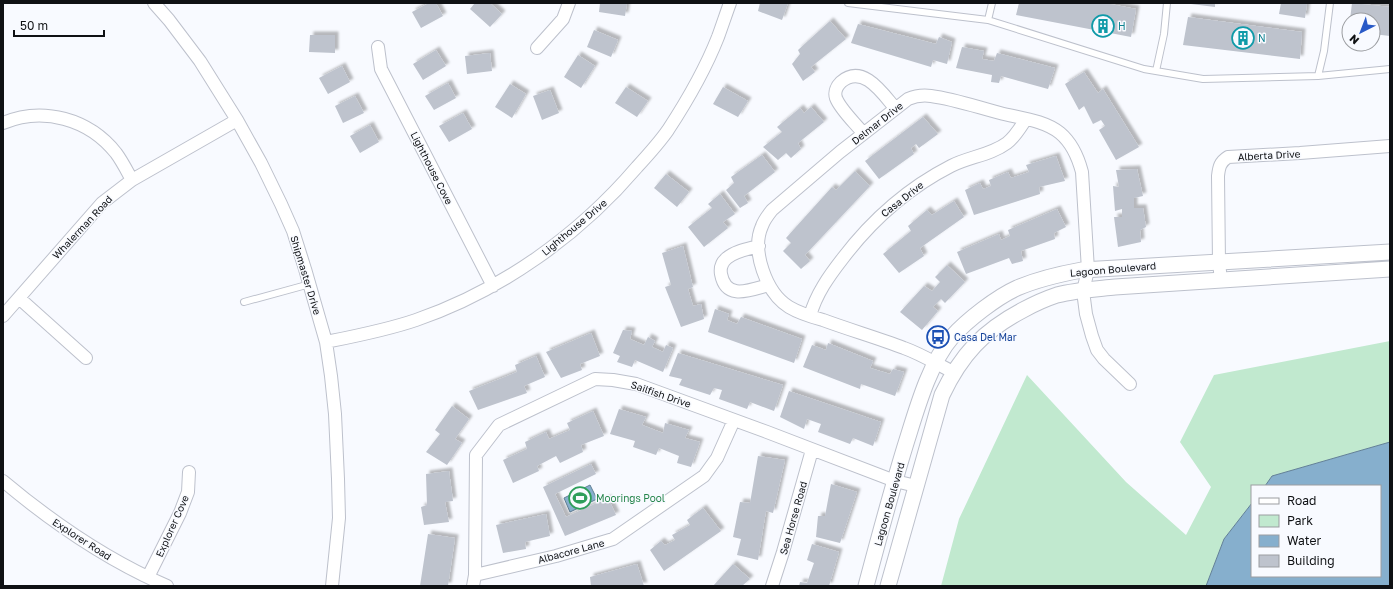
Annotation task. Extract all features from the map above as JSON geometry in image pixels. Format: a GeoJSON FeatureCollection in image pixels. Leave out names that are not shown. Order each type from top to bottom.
{"type":"FeatureCollection","features":[{"type":"Feature","properties":{"kind":"street","name":"Shipmaster Drive"},"geometry":{"type":"LineString","coordinates":[[154,3],[200,61],[237,120],[261,163],[282,204],[293,231],[310,284],[326,342],[335,414],[339,518],[332,586]]}},
{"type":"Feature","properties":{"kind":"street"},"geometry":{"type":"LineString","coordinates":[[537,48],[563,19],[569,3]]}},
{"type":"Feature","properties":{"kind":"street","name":"Lighthouse Drive"},"geometry":{"type":"LineString","coordinates":[[326,342],[377,331],[417,320],[459,303],[493,286],[529,263],[581,224],[615,192],[650,153],[667,131],[698,79],[718,37],[730,3]]}},
{"type":"Feature","properties":{"kind":"street","name":"Lighthouse Cove"},"geometry":{"type":"LineString","coordinates":[[378,47],[381,69],[493,286]]}},
{"type":"Feature","properties":{"kind":"street"},"geometry":{"type":"LineString","coordinates":[[863,133],[836,98],[836,88],[845,78],[853,76],[864,77],[876,87],[895,108]]}},
{"type":"Feature","properties":{"kind":"street","name":"Delmar Drive"},"geometry":{"type":"LineString","coordinates":[[954,372],[905,348],[790,308],[776,296],[769,285],[762,268],[758,246],[761,226],[772,210],[863,133],[895,108],[915,96],[931,96],[948,99],[1048,126],[1061,133],[1074,149],[1082,172],[1088,270],[1083,291],[1086,314],[1097,350],[1104,359],[1130,384]]}},
{"type":"Feature","properties":{"kind":"street"},"geometry":{"type":"LineString","coordinates":[[3,123],[24,116],[36,116],[62,118],[83,125],[107,142],[117,154],[132,180]]}},
{"type":"Feature","properties":{"kind":"street","name":"Casa Drive"},"geometry":{"type":"LineString","coordinates":[[810,316],[813,303],[829,276],[854,244],[874,222],[901,198],[938,173],[966,159],[1007,143],[1026,119]]}},
{"type":"Feature","properties":{"kind":"street","name":"Whalerman Road"},"geometry":{"type":"LineString","coordinates":[[3,316],[102,203],[132,180],[237,120]]}},
{"type":"Feature","properties":{"kind":"street","name":"Alberta Drive"},"geometry":{"type":"LineString","coordinates":[[1221,281],[1219,262],[1218,176],[1219,166],[1223,160],[1228,157],[1390,146]]}},
{"type":"Feature","properties":{"kind":"street"},"geometry":{"type":"LineString","coordinates":[[758,246],[728,257],[722,265],[721,275],[726,287],[732,291],[742,291],[769,285]]}},
{"type":"Feature","properties":{"kind":"street","name":"Lagoon Boulevard"},"geometry":{"type":"LineString","coordinates":[[866,586],[895,481],[920,401],[935,363],[952,338],[968,322],[980,311],[1016,288],[1048,277],[1088,270],[1390,252]]}},
{"type":"Feature","properties":{"kind":"street","name":"Lagoon Boulevard"},"geometry":{"type":"LineString","coordinates":[[888,586],[942,395],[954,372],[964,358],[990,330],[1004,320],[1037,303],[1057,295],[1083,291],[1390,269]]}},
{"type":"Feature","properties":{"kind":"street"},"geometry":{"type":"LineString","coordinates":[[19,298],[86,358]]}},
{"type":"Feature","properties":{"kind":"street","name":"Sailfish Drive"},"geometry":{"type":"LineString","coordinates":[[474,580],[476,455],[499,425],[595,380],[613,380],[636,384],[895,481],[916,486]]}},
{"type":"Feature","properties":{"kind":"street","name":"Albacore Lane"},"geometry":{"type":"LineString","coordinates":[[474,580],[613,540],[704,476],[718,458],[734,420]]}},
{"type":"Feature","properties":{"kind":"street","name":"Sea Horse Road"},"geometry":{"type":"LineString","coordinates":[[772,586],[812,450]]}},
{"type":"Feature","properties":{"kind":"street","name":"Explorer Cove"},"geometry":{"type":"LineString","coordinates":[[148,578],[180,513],[188,492],[189,472]]}},
{"type":"Feature","properties":{"kind":"street","name":"Explorer Road"},"geometry":{"type":"LineString","coordinates":[[3,481],[46,515],[93,548],[148,578],[168,586]]}},
{"type":"Feature","properties":{"kind":"lane"},"geometry":{"type":"LineString","coordinates":[[848,3],[988,20],[1144,69],[1203,79],[1318,76],[1390,69]]}},
{"type":"Feature","properties":{"kind":"lane"},"geometry":{"type":"LineString","coordinates":[[988,20],[992,3]]}},
{"type":"Feature","properties":{"kind":"lane"},"geometry":{"type":"LineString","coordinates":[[1156,71],[1164,34],[1167,3]]}},
{"type":"Feature","properties":{"kind":"lane"},"geometry":{"type":"LineString","coordinates":[[1318,76],[1324,51],[1330,3]]}},
{"type":"Feature","properties":{"kind":"lane"},"geometry":{"type":"LineString","coordinates":[[244,302],[310,284]]}},
{"type":"Feature","properties":{"kind":"green space"},"geometry":{"type":"Polygon","coordinates":[[[1390,341],[1390,442],[1272,476],[1266,485],[1251,485],[1251,504],[1224,539],[1206,586],[941,586],[959,519],[1027,375],[1126,482],[1186,535],[1211,487],[1180,442],[1214,375],[1390,341]]]}},
{"type":"Feature","properties":{"kind":"water"},"geometry":{"type":"Polygon","coordinates":[[[1390,442],[1390,586],[1206,586],[1224,539],[1251,504],[1251,577],[1381,577],[1381,485],[1266,485],[1272,476],[1390,442]]]}},
{"type":"Feature","properties":{"kind":"water","name":"Moorings Pool"},"geometry":{"type":"Polygon","coordinates":[[[590,485],[597,499],[570,512],[564,498],[590,485]]]}},
{"type":"Feature","properties":{"kind":"building"},"geometry":{"type":"Polygon","coordinates":[[[429,3],[436,3],[443,16],[421,28],[412,12],[429,3]]]}},
{"type":"Feature","properties":{"kind":"building"},"geometry":{"type":"Polygon","coordinates":[[[475,3],[490,3],[502,14],[490,27],[470,9],[475,3]]]}},
{"type":"Feature","properties":{"kind":"building"},"geometry":{"type":"Polygon","coordinates":[[[600,3],[627,3],[625,16],[599,12],[600,3]]]}},
{"type":"Feature","properties":{"kind":"building"},"geometry":{"type":"Polygon","coordinates":[[[760,3],[788,3],[782,20],[758,11],[760,3]]]}},
{"type":"Feature","properties":{"kind":"building","name":"H"},"geometry":{"type":"Polygon","coordinates":[[[1019,3],[1105,3],[1136,9],[1131,37],[1016,15],[1019,3]]]}},
{"type":"Feature","properties":{"kind":"building"},"geometry":{"type":"Polygon","coordinates":[[[1215,3],[1215,7],[1191,4],[1215,3]]]}},
{"type":"Feature","properties":{"kind":"building"},"geometry":{"type":"Polygon","coordinates":[[[1281,3],[1307,3],[1305,18],[1279,14],[1281,3]]]}},
{"type":"Feature","properties":{"kind":"building"},"geometry":{"type":"Polygon","coordinates":[[[1352,3],[1390,7],[1390,36],[1381,35],[1381,12],[1351,12],[1352,3]]]}},
{"type":"Feature","properties":{"kind":"building","name":"N"},"geometry":{"type":"Polygon","coordinates":[[[1188,17],[1302,32],[1300,59],[1183,45],[1188,17]]]}},
{"type":"Feature","properties":{"kind":"building"},"geometry":{"type":"Polygon","coordinates":[[[830,21],[846,39],[811,67],[815,72],[803,81],[792,64],[800,54],[798,50],[830,21]]]}},
{"type":"Feature","properties":{"kind":"building"},"geometry":{"type":"Polygon","coordinates":[[[858,24],[936,44],[939,37],[952,42],[947,64],[933,60],[931,67],[851,43],[858,24]]]}},
{"type":"Feature","properties":{"kind":"building"},"geometry":{"type":"Polygon","coordinates":[[[594,30],[618,40],[611,57],[587,47],[594,30]]]}},
{"type":"Feature","properties":{"kind":"building"},"geometry":{"type":"Polygon","coordinates":[[[310,35],[335,35],[335,53],[309,52],[310,35]]]}},
{"type":"Feature","properties":{"kind":"building"},"geometry":{"type":"Polygon","coordinates":[[[962,47],[984,51],[982,59],[994,61],[997,53],[1055,68],[1048,89],[1001,76],[999,83],[991,82],[992,75],[956,68],[962,47]]]}},
{"type":"Feature","properties":{"kind":"building"},"geometry":{"type":"Polygon","coordinates":[[[436,50],[446,66],[423,80],[413,64],[436,50]]]}},
{"type":"Feature","properties":{"kind":"building"},"geometry":{"type":"Polygon","coordinates":[[[490,53],[492,71],[467,74],[465,56],[490,53]]]}},
{"type":"Feature","properties":{"kind":"building"},"geometry":{"type":"Polygon","coordinates":[[[578,55],[595,66],[581,88],[564,77],[578,55]]]}},
{"type":"Feature","properties":{"kind":"building"},"geometry":{"type":"Polygon","coordinates":[[[342,66],[350,82],[328,94],[319,78],[342,66]]]}},
{"type":"Feature","properties":{"kind":"building"},"geometry":{"type":"Polygon","coordinates":[[[1084,72],[1098,93],[1103,89],[1139,147],[1116,160],[1099,130],[1105,126],[1101,120],[1093,124],[1084,106],[1079,110],[1065,84],[1084,72]]]}},
{"type":"Feature","properties":{"kind":"building"},"geometry":{"type":"Polygon","coordinates":[[[448,83],[456,98],[434,110],[425,96],[448,83]]]}},
{"type":"Feature","properties":{"kind":"building"},"geometry":{"type":"Polygon","coordinates":[[[510,84],[526,94],[512,118],[495,107],[510,84]]]}},
{"type":"Feature","properties":{"kind":"building"},"geometry":{"type":"Polygon","coordinates":[[[626,87],[648,101],[637,117],[615,103],[626,87]]]}},
{"type":"Feature","properties":{"kind":"building"},"geometry":{"type":"Polygon","coordinates":[[[723,87],[748,101],[738,117],[713,104],[723,87]]]}},
{"type":"Feature","properties":{"kind":"building"},"geometry":{"type":"Polygon","coordinates":[[[550,90],[559,113],[542,120],[533,96],[550,90]]]}},
{"type":"Feature","properties":{"kind":"building"},"geometry":{"type":"Polygon","coordinates":[[[355,96],[364,113],[343,123],[335,106],[355,96]]]}},
{"type":"Feature","properties":{"kind":"building"},"geometry":{"type":"Polygon","coordinates":[[[811,107],[824,122],[798,143],[801,149],[791,158],[786,153],[778,160],[763,147],[782,132],[777,127],[800,108],[804,113],[811,107]]]}},
{"type":"Feature","properties":{"kind":"building"},"geometry":{"type":"Polygon","coordinates":[[[463,113],[472,129],[449,142],[439,126],[463,113]]]}},
{"type":"Feature","properties":{"kind":"building"},"geometry":{"type":"Polygon","coordinates":[[[923,117],[938,134],[919,148],[916,144],[911,148],[914,154],[879,179],[865,161],[923,117]]]}},
{"type":"Feature","properties":{"kind":"building"},"geometry":{"type":"Polygon","coordinates":[[[370,125],[379,142],[360,153],[350,136],[370,125]]]}},
{"type":"Feature","properties":{"kind":"building"},"geometry":{"type":"Polygon","coordinates":[[[762,155],[775,172],[744,196],[748,203],[740,208],[726,190],[734,183],[731,177],[762,155]]]}},
{"type":"Feature","properties":{"kind":"building"},"geometry":{"type":"Polygon","coordinates":[[[1056,156],[1065,181],[1039,187],[1040,194],[974,215],[965,190],[980,183],[983,189],[991,186],[989,180],[1008,172],[1011,178],[1029,172],[1026,165],[1056,156]]]}},
{"type":"Feature","properties":{"kind":"building"},"geometry":{"type":"Polygon","coordinates":[[[1137,169],[1143,196],[1134,198],[1134,208],[1143,208],[1146,227],[1140,230],[1141,242],[1118,247],[1114,217],[1122,217],[1122,209],[1115,211],[1113,186],[1119,187],[1116,170],[1137,169]]]}},
{"type":"Feature","properties":{"kind":"building"},"geometry":{"type":"Polygon","coordinates":[[[855,171],[870,186],[805,255],[810,261],[801,269],[783,251],[791,243],[786,238],[832,187],[836,190],[855,171]]]}},
{"type":"Feature","properties":{"kind":"building"},"geometry":{"type":"Polygon","coordinates":[[[666,174],[689,192],[677,207],[654,188],[666,174]]]}},
{"type":"Feature","properties":{"kind":"building"},"geometry":{"type":"Polygon","coordinates":[[[720,194],[735,214],[723,222],[728,228],[704,247],[688,227],[712,208],[708,204],[720,194]]]}},
{"type":"Feature","properties":{"kind":"building"},"geometry":{"type":"Polygon","coordinates":[[[954,201],[964,217],[920,248],[924,256],[899,273],[883,254],[911,231],[908,226],[927,210],[932,215],[954,201]]]}},
{"type":"Feature","properties":{"kind":"building"},"geometry":{"type":"Polygon","coordinates":[[[1057,209],[1066,227],[1054,233],[1055,239],[1021,251],[1023,261],[1012,264],[1009,258],[966,274],[957,252],[999,234],[1001,240],[1010,236],[1008,230],[1057,209]]]}},
{"type":"Feature","properties":{"kind":"building"},"geometry":{"type":"Polygon","coordinates":[[[683,246],[693,287],[688,289],[693,306],[701,304],[704,319],[681,327],[665,287],[671,285],[662,253],[683,246]]]}},
{"type":"Feature","properties":{"kind":"building"},"geometry":{"type":"Polygon","coordinates":[[[947,265],[965,282],[945,303],[941,299],[933,307],[938,311],[922,330],[900,312],[924,286],[932,291],[940,282],[935,277],[947,265]]]}},
{"type":"Feature","properties":{"kind":"building"},"geometry":{"type":"Polygon","coordinates":[[[715,309],[729,314],[727,320],[737,324],[741,317],[802,339],[794,363],[708,332],[715,309]]]}},
{"type":"Feature","properties":{"kind":"building"},"geometry":{"type":"Polygon","coordinates":[[[623,330],[632,331],[630,339],[644,345],[648,337],[655,341],[652,347],[663,352],[666,345],[673,348],[663,372],[635,360],[632,367],[617,362],[620,356],[613,353],[623,330]]]}},
{"type":"Feature","properties":{"kind":"building"},"geometry":{"type":"Polygon","coordinates":[[[591,333],[600,356],[580,364],[582,370],[561,378],[546,352],[591,333]]]}},
{"type":"Feature","properties":{"kind":"building"},"geometry":{"type":"Polygon","coordinates":[[[828,343],[873,361],[870,368],[890,374],[893,369],[904,372],[895,396],[861,384],[860,389],[803,367],[812,345],[826,350],[828,343]]]}},
{"type":"Feature","properties":{"kind":"building"},"geometry":{"type":"Polygon","coordinates":[[[678,353],[783,385],[774,411],[750,402],[747,409],[719,399],[722,390],[714,388],[710,395],[679,385],[682,379],[669,376],[678,353]]]}},
{"type":"Feature","properties":{"kind":"building"},"geometry":{"type":"Polygon","coordinates":[[[536,356],[545,377],[524,386],[527,393],[478,410],[469,391],[517,372],[515,365],[536,356]]]}},
{"type":"Feature","properties":{"kind":"building"},"geometry":{"type":"Polygon","coordinates":[[[789,391],[881,422],[873,446],[853,438],[850,444],[818,432],[821,424],[807,419],[804,429],[780,417],[789,391]]]}},
{"type":"Feature","properties":{"kind":"building"},"geometry":{"type":"Polygon","coordinates":[[[452,406],[469,419],[455,439],[462,443],[447,465],[426,452],[440,434],[435,430],[452,406]]]}},
{"type":"Feature","properties":{"kind":"building"},"geometry":{"type":"Polygon","coordinates":[[[619,409],[646,417],[642,425],[663,433],[665,423],[689,430],[685,438],[700,442],[691,467],[677,463],[679,456],[659,448],[656,455],[633,447],[635,441],[610,434],[619,409]]]}},
{"type":"Feature","properties":{"kind":"building"},"geometry":{"type":"Polygon","coordinates":[[[593,411],[604,436],[581,445],[583,452],[560,463],[556,456],[537,466],[539,471],[513,483],[503,460],[527,449],[525,442],[546,432],[549,439],[570,430],[567,423],[593,411]]]}},
{"type":"Feature","properties":{"kind":"building"},"geometry":{"type":"Polygon","coordinates":[[[758,456],[785,460],[773,513],[766,511],[758,560],[737,555],[741,539],[733,537],[740,502],[750,503],[758,456]]]}},
{"type":"Feature","properties":{"kind":"building"},"geometry":{"type":"Polygon","coordinates":[[[591,464],[596,474],[555,494],[566,517],[608,498],[616,515],[565,536],[543,487],[591,464]]]}},
{"type":"Feature","properties":{"kind":"building"},"geometry":{"type":"Polygon","coordinates":[[[449,471],[453,501],[445,502],[449,522],[424,525],[421,507],[427,505],[426,474],[449,471]]]}},
{"type":"Feature","properties":{"kind":"building"},"geometry":{"type":"Polygon","coordinates":[[[831,484],[857,492],[840,543],[816,537],[818,516],[825,516],[831,484]]]}},
{"type":"Feature","properties":{"kind":"building"},"geometry":{"type":"Polygon","coordinates":[[[703,508],[721,531],[664,571],[650,550],[661,541],[665,545],[675,540],[672,535],[690,525],[687,520],[703,508]]]}},
{"type":"Feature","properties":{"kind":"building"},"geometry":{"type":"Polygon","coordinates":[[[546,514],[550,536],[525,542],[526,549],[503,553],[496,525],[546,514]]]}},
{"type":"Feature","properties":{"kind":"building"},"geometry":{"type":"Polygon","coordinates":[[[428,534],[455,538],[448,586],[420,586],[428,534]]]}},
{"type":"Feature","properties":{"kind":"building"},"geometry":{"type":"Polygon","coordinates":[[[812,544],[839,552],[829,586],[799,586],[800,582],[807,583],[814,563],[807,560],[812,544]]]}},
{"type":"Feature","properties":{"kind":"building"},"geometry":{"type":"Polygon","coordinates":[[[637,564],[644,586],[591,586],[590,577],[637,564]]]}},
{"type":"Feature","properties":{"kind":"building"},"geometry":{"type":"Polygon","coordinates":[[[733,564],[750,579],[742,586],[713,586],[733,564]]]}},
{"type":"Feature","properties":{"kind":"place","name":"H"},"geometry":{"type":"Point","coordinates":[1103,26]}},
{"type":"Feature","properties":{"kind":"place","name":"N"},"geometry":{"type":"Point","coordinates":[1243,38]}},
{"type":"Feature","properties":{"kind":"place","name":"Casa Del Mar"},"geometry":{"type":"Point","coordinates":[938,337]}},
{"type":"Feature","properties":{"kind":"place","name":"Moorings Pool"},"geometry":{"type":"Point","coordinates":[580,498]}}]}
